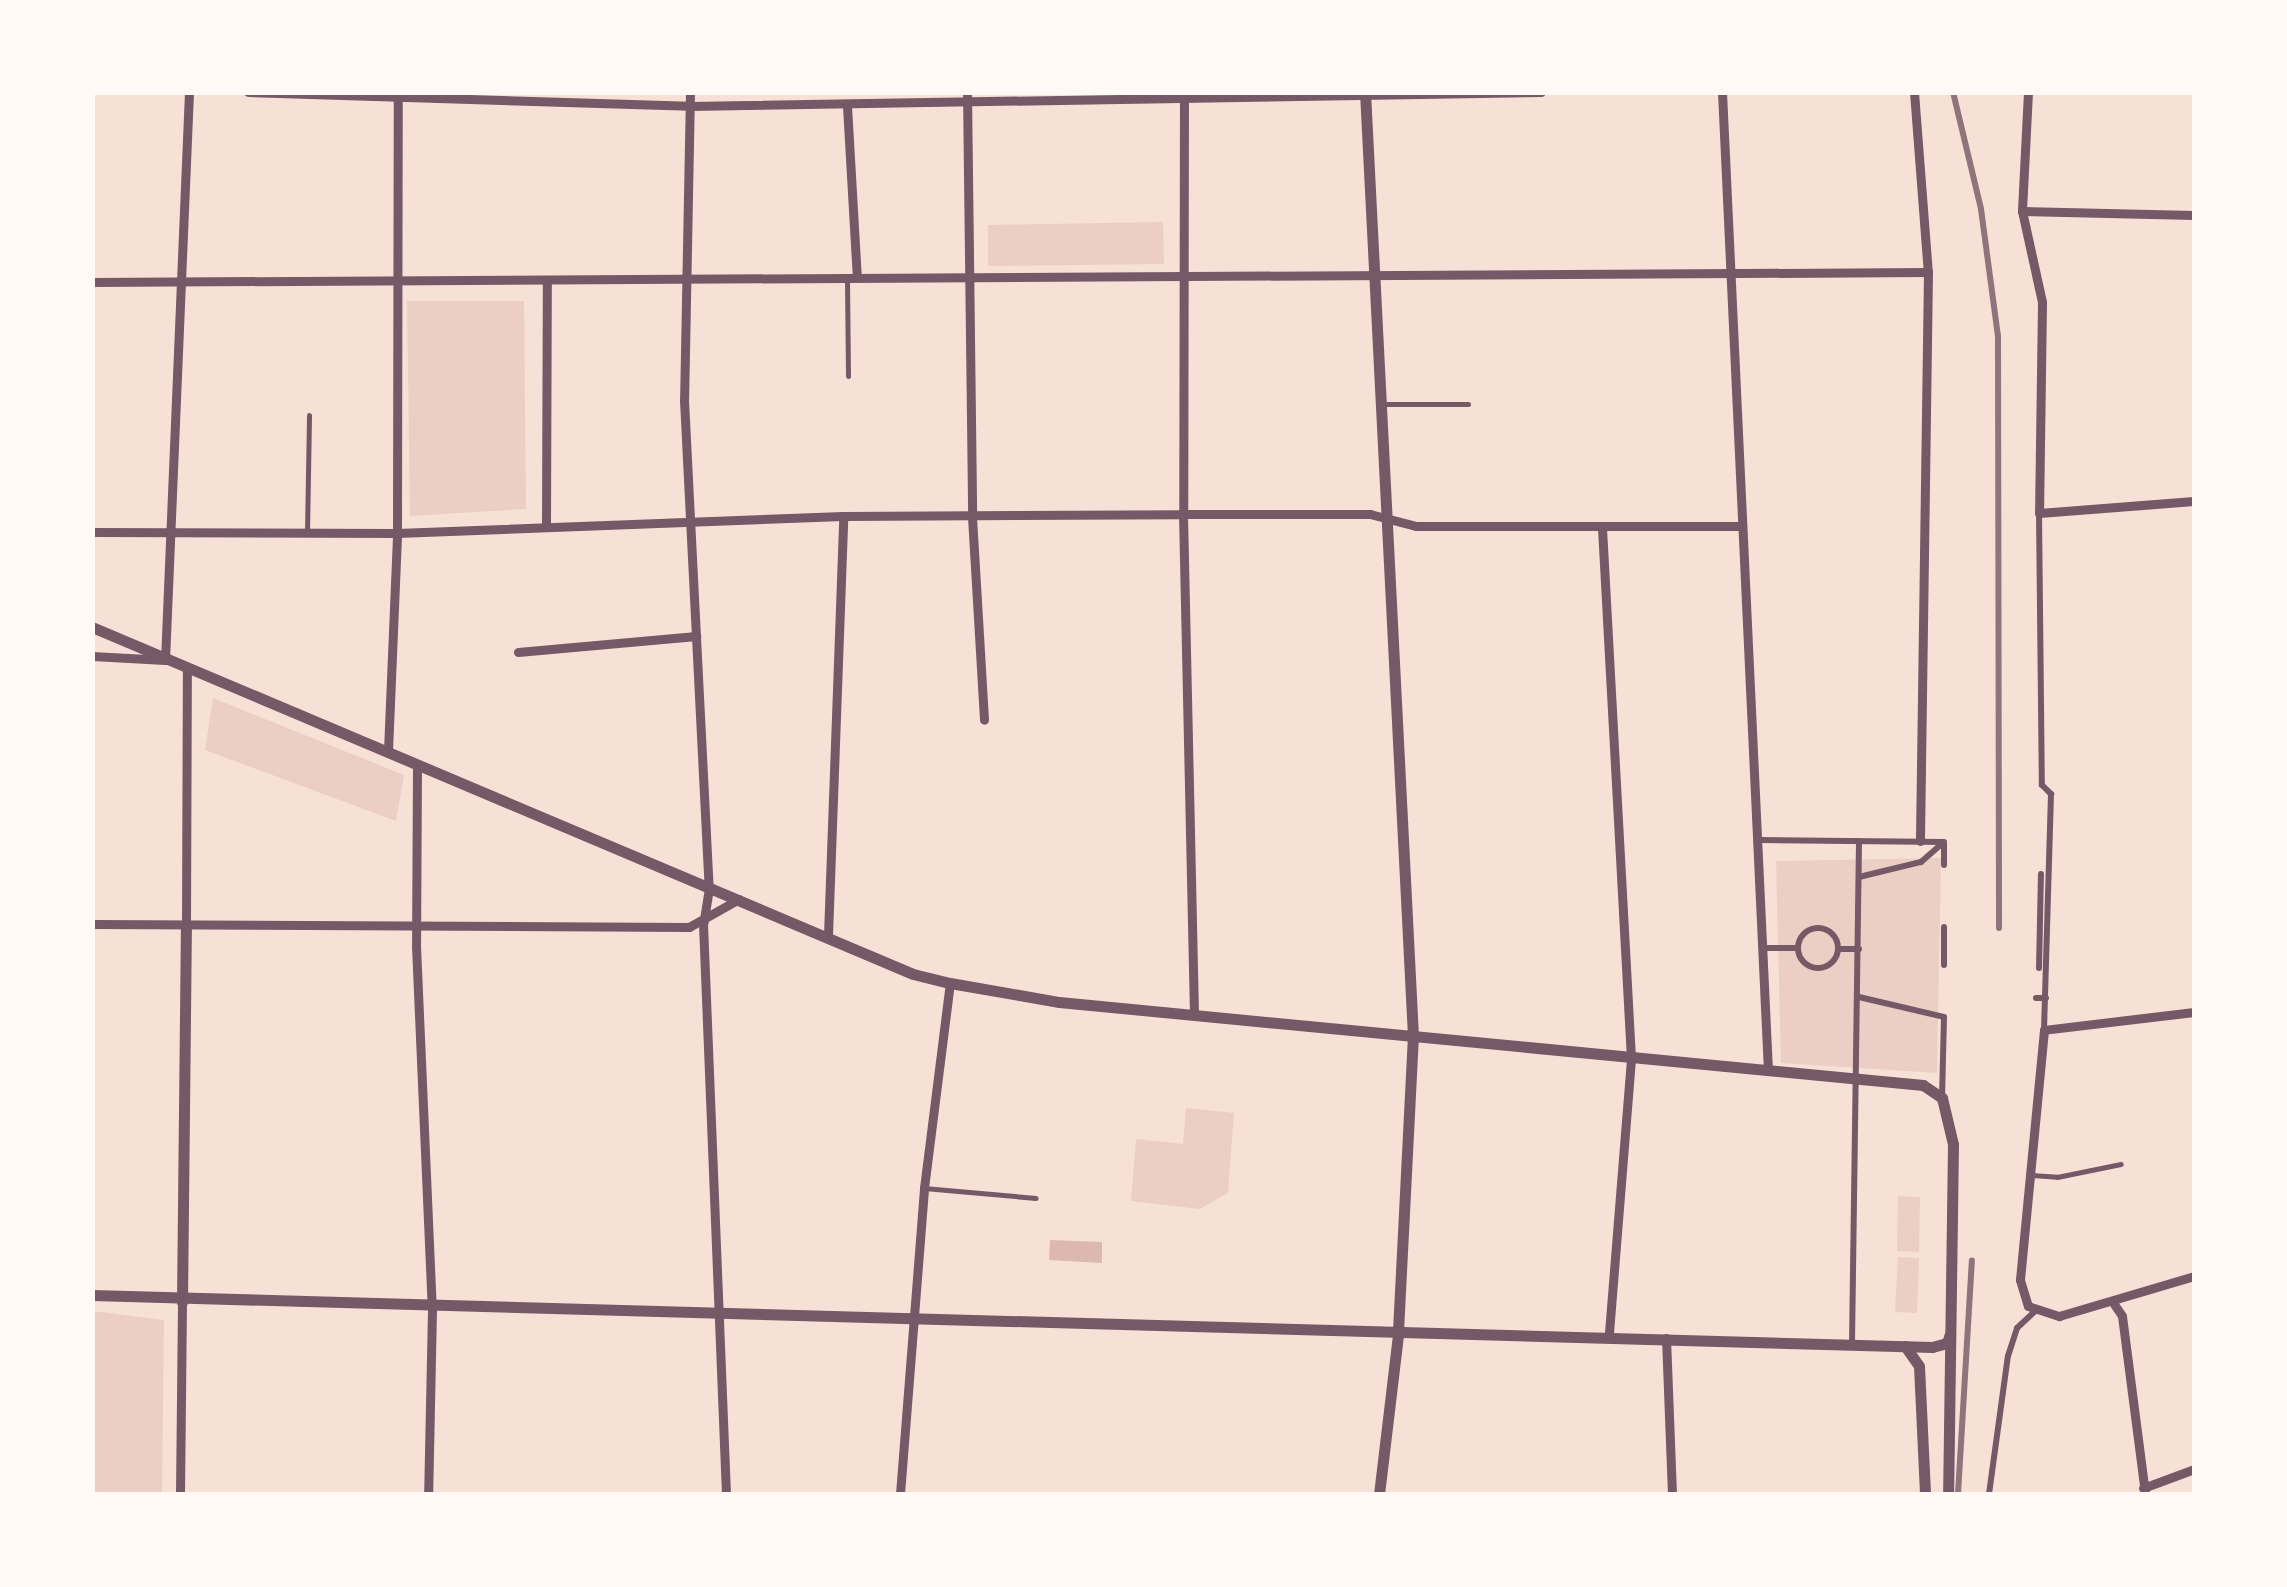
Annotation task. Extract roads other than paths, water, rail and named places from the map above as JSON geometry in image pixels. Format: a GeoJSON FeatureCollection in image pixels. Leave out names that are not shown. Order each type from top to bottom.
{"type":"FeatureCollection","features":[{"type":"Feature","properties":{"kind":"street"},"geometry":{"type":"LineString","coordinates":[[165,660],[189,92]]}},
{"type":"Feature","properties":{"kind":"street"},"geometry":{"type":"LineString","coordinates":[[248,92],[690,106],[831,98],[847,106],[967,98],[1541,92]]}},
{"type":"Feature","properties":{"kind":"street"},"geometry":{"type":"LineString","coordinates":[[690,92],[684,280],[689,522],[708,888],[703,924],[724,1316],[726,1494]]}},
{"type":"Feature","properties":{"kind":"street"},"geometry":{"type":"LineString","coordinates":[[1722,92],[1768,1071]]}},
{"type":"Feature","properties":{"kind":"street"},"geometry":{"type":"LineString","coordinates":[[1914,92],[1928,272],[1920,841]]}},
{"type":"Feature","properties":{"kind":"street"},"geometry":{"type":"LineString","coordinates":[[2028,92],[2022,211],[2042,302],[2042,785],[2050,794],[2046,998],[2020,1280],[2036,1312]]}},
{"type":"Feature","properties":{"kind":"street"},"geometry":{"type":"LineString","coordinates":[[388,750],[396,532],[398,96]]}},
{"type":"Feature","properties":{"kind":"street"},"geometry":{"type":"LineString","coordinates":[[1184,96],[1182,514],[1194,1014]]}},
{"type":"Feature","properties":{"kind":"street"},"geometry":{"type":"LineString","coordinates":[[1366,96],[1413,1035],[1398,1336],[1379,1494]]}},
{"type":"Feature","properties":{"kind":"street"},"geometry":{"type":"LineString","coordinates":[[967,98],[974,277],[972,518],[984,720]]}},
{"type":"Feature","properties":{"kind":"street"},"geometry":{"type":"LineString","coordinates":[[847,106],[852,277]]}},
{"type":"Feature","properties":{"kind":"street"},"geometry":{"type":"LineString","coordinates":[[2022,211],[2194,215]]}},
{"type":"Feature","properties":{"kind":"street"},"geometry":{"type":"LineString","coordinates":[[92,282],[1928,272]]}},
{"type":"Feature","properties":{"kind":"street"},"geometry":{"type":"LineString","coordinates":[[546,526],[547,282]]}},
{"type":"Feature","properties":{"kind":"street"},"geometry":{"type":"LineString","coordinates":[[2040,512],[2194,502]]}},
{"type":"Feature","properties":{"kind":"street"},"geometry":{"type":"LineString","coordinates":[[92,532],[396,532],[844,516],[1182,514],[1386,515],[1416,526],[1742,526]]}},
{"type":"Feature","properties":{"kind":"street"},"geometry":{"type":"LineString","coordinates":[[828,935],[844,516]]}},
{"type":"Feature","properties":{"kind":"street"},"geometry":{"type":"LineString","coordinates":[[1602,528],[1630,1059],[1609,1335]]}},
{"type":"Feature","properties":{"kind":"street"},"geometry":{"type":"LineString","coordinates":[[92,627],[708,888],[950,983],[1194,1014],[1630,1059],[1858,1075],[1923,1084],[1942,1098]]}},
{"type":"Feature","properties":{"kind":"street"},"geometry":{"type":"LineString","coordinates":[[518,652],[696,636]]}},
{"type":"Feature","properties":{"kind":"street"},"geometry":{"type":"LineString","coordinates":[[92,656],[165,660]]}},
{"type":"Feature","properties":{"kind":"street"},"geometry":{"type":"LineString","coordinates":[[180,1494],[187,668]]}},
{"type":"Feature","properties":{"kind":"street"},"geometry":{"type":"LineString","coordinates":[[417,764],[416,924],[432,1310],[428,1494]]}},
{"type":"Feature","properties":{"kind":"street"},"geometry":{"type":"LineString","coordinates":[[1760,840],[1944,842]]}},
{"type":"Feature","properties":{"kind":"street"},"geometry":{"type":"LineString","coordinates":[[1852,1343],[1860,841]]}},
{"type":"Feature","properties":{"kind":"street"},"geometry":{"type":"LineString","coordinates":[[1944,842],[1944,865]]}},
{"type":"Feature","properties":{"kind":"street"},"geometry":{"type":"LineString","coordinates":[[1860,877],[1921,862],[1944,842]]}},
{"type":"Feature","properties":{"kind":"street"},"geometry":{"type":"LineString","coordinates":[[2038,968],[2042,874]]}},
{"type":"Feature","properties":{"kind":"street"},"geometry":{"type":"LineString","coordinates":[[92,924],[703,924],[739,899]]}},
{"type":"Feature","properties":{"kind":"street"},"geometry":{"type":"LineString","coordinates":[[1765,948],[1798,948],[1816,968],[1834,961],[1838,950],[1834,934],[1816,927],[1798,948]]}},
{"type":"Feature","properties":{"kind":"street"},"geometry":{"type":"LineString","coordinates":[[1944,927],[1944,965]]}},
{"type":"Feature","properties":{"kind":"street"},"geometry":{"type":"LineString","coordinates":[[1838,950],[1859,949]]}},
{"type":"Feature","properties":{"kind":"street"},"geometry":{"type":"LineString","coordinates":[[900,1494],[924,1188],[950,983]]}},
{"type":"Feature","properties":{"kind":"street"},"geometry":{"type":"LineString","coordinates":[[1859,997],[1944,1017],[1942,1098],[1953,1144],[1948,1494]]}},
{"type":"Feature","properties":{"kind":"street"},"geometry":{"type":"LineString","coordinates":[[2036,998],[2046,998]]}},
{"type":"Feature","properties":{"kind":"street"},"geometry":{"type":"LineString","coordinates":[[2044,1030],[2194,1012]]}},
{"type":"Feature","properties":{"kind":"street"},"geometry":{"type":"LineString","coordinates":[[1989,1494],[2008,1356],[2016,1328],[2036,1312],[2059,1316],[2114,1304],[2194,1276]]}},
{"type":"Feature","properties":{"kind":"street"},"geometry":{"type":"LineString","coordinates":[[92,1296],[432,1310],[1398,1336],[1666,1335],[1905,1346],[1947,1343],[1951,1331]]}},
{"type":"Feature","properties":{"kind":"street"},"geometry":{"type":"LineString","coordinates":[[2114,1304],[2122,1316],[2144,1491],[2194,1468]]}},
{"type":"Feature","properties":{"kind":"street"},"geometry":{"type":"LineString","coordinates":[[1666,1335],[1672,1494]]}},
{"type":"Feature","properties":{"kind":"street"},"geometry":{"type":"LineString","coordinates":[[1905,1346],[1919,1366],[1925,1494]]}},
{"type":"Feature","properties":{"kind":"lane"},"geometry":{"type":"LineString","coordinates":[[848,376],[852,277]]}},
{"type":"Feature","properties":{"kind":"lane"},"geometry":{"type":"LineString","coordinates":[[1380,404],[1468,404]]}},
{"type":"Feature","properties":{"kind":"lane"},"geometry":{"type":"LineString","coordinates":[[307,532],[309,415]]}},
{"type":"Feature","properties":{"kind":"lane"},"geometry":{"type":"LineString","coordinates":[[2028,1174],[2056,1177],[2121,1164]]}},
{"type":"Feature","properties":{"kind":"lane"},"geometry":{"type":"LineString","coordinates":[[924,1188],[1036,1198]]}},
{"type":"Feature","properties":{"kind":"railway"},"geometry":{"type":"LineString","coordinates":[[1953,92],[1981,209],[1998,336],[1999,928]]}},
{"type":"Feature","properties":{"kind":"railway"},"geometry":{"type":"LineString","coordinates":[[1958,1494],[1972,1260]]}}]}
